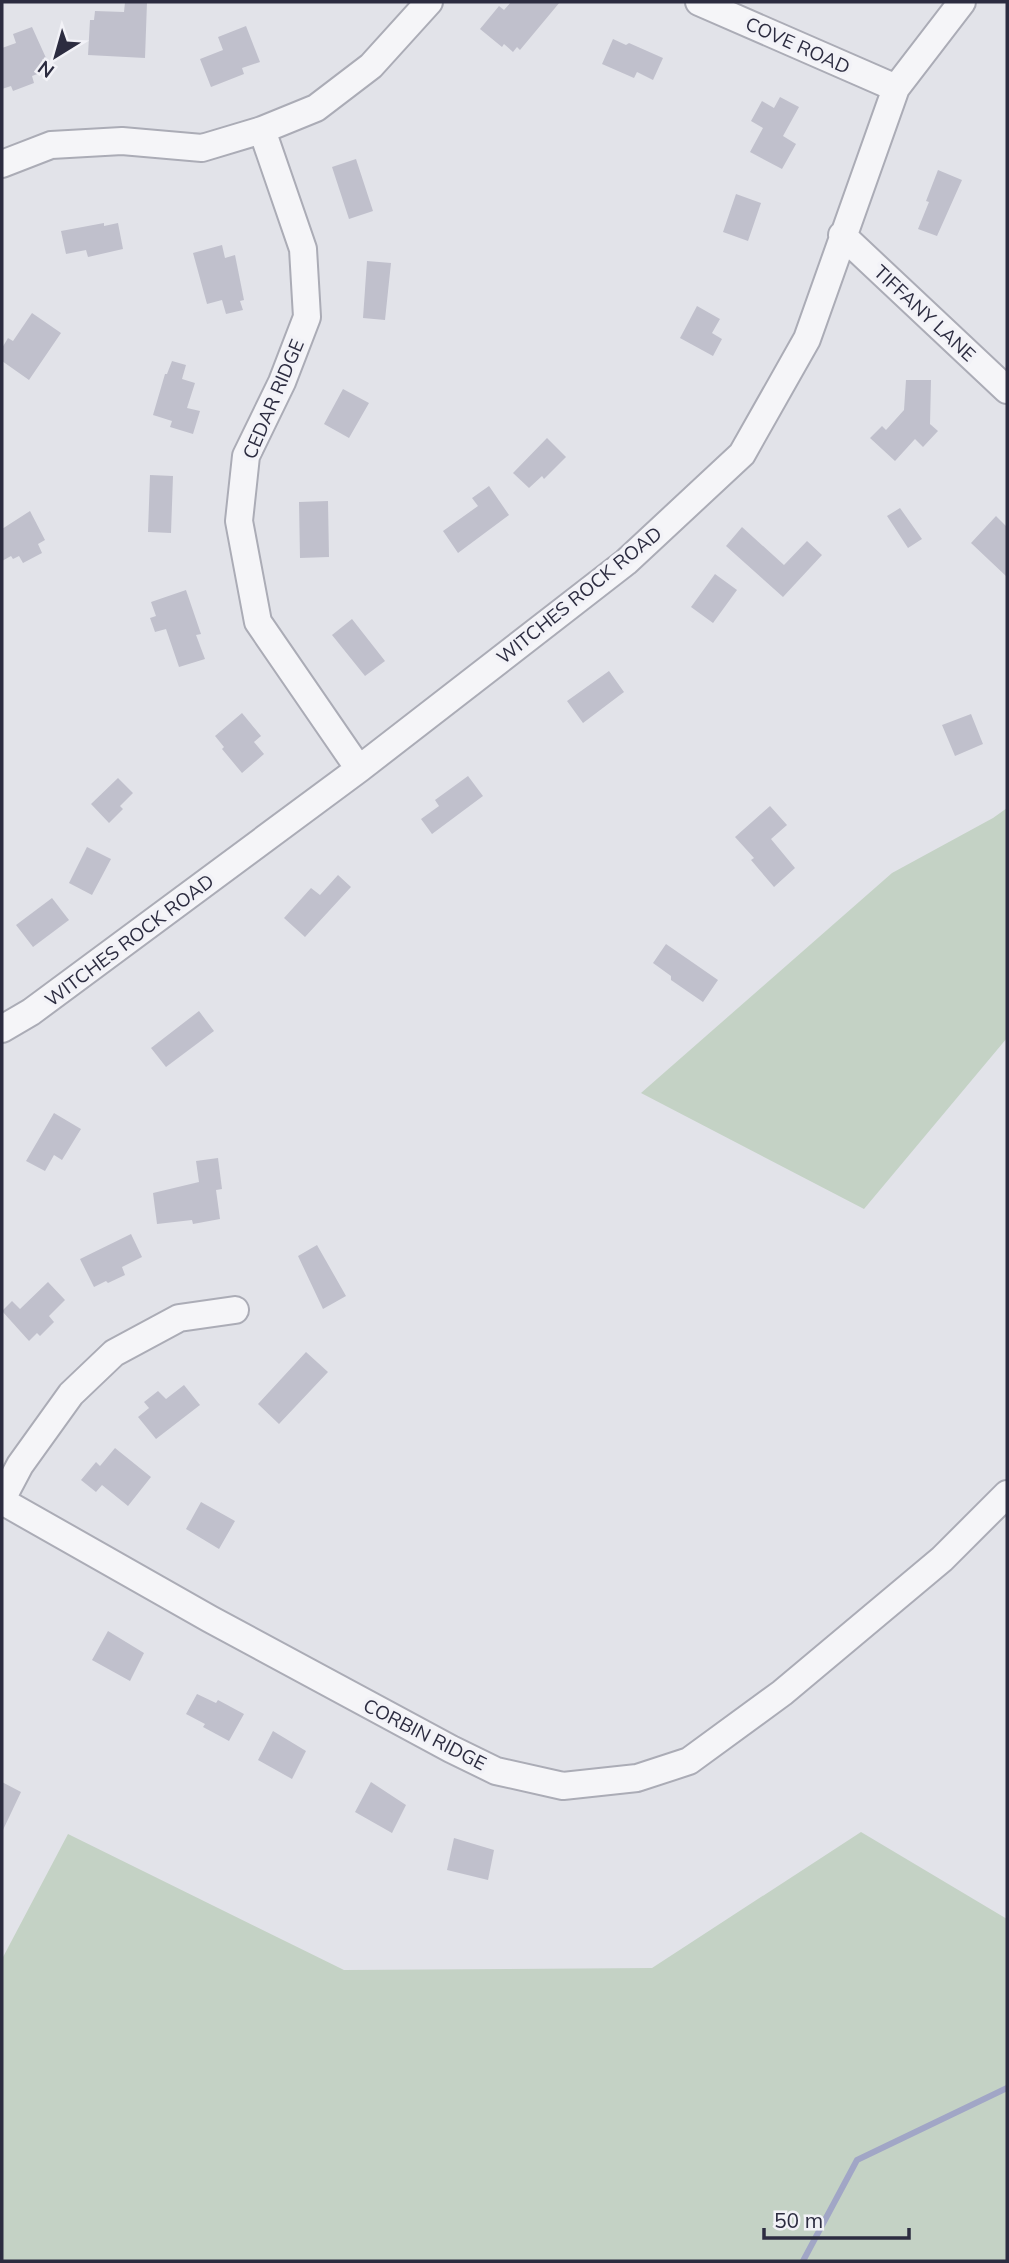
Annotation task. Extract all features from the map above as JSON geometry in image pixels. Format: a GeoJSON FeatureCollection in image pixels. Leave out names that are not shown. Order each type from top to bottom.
{"type":"FeatureCollection","features":[{"type":"Feature","properties":{"kind":"street"},"geometry":{"type":"LineString","coordinates":[[2,164],[51,145],[122,141],[202,148],[262,130],[316,108],[371,66],[429,2]]}},
{"type":"Feature","properties":{"kind":"street","name":"COVE ROAD"},"geometry":{"type":"LineString","coordinates":[[699,2],[896,88]]}},
{"type":"Feature","properties":{"kind":"street","name":"WITCHES ROCK ROAD"},"geometry":{"type":"LineString","coordinates":[[2,1029],[31,1012],[359,769],[626,562],[742,454],[807,338],[896,88],[962,2]]}},
{"type":"Feature","properties":{"kind":"street","name":"CEDAR RIDGE"},"geometry":{"type":"LineString","coordinates":[[262,130],[303,249],[307,317],[282,382],[246,456],[239,521],[258,622],[359,769]]}},
{"type":"Feature","properties":{"kind":"street","name":"TIFFANY LANE"},"geometry":{"type":"LineString","coordinates":[[842,236],[1007,390]]}},
{"type":"Feature","properties":{"kind":"street"},"geometry":{"type":"LineString","coordinates":[[2,1500],[20,1465],[71,1394],[114,1353],[179,1318],[235,1310]]}},
{"type":"Feature","properties":{"kind":"street","name":"CORBIN RIDGE"},"geometry":{"type":"LineString","coordinates":[[2,1500],[210,1619],[451,1749],[496,1771],[563,1786],[637,1778],[689,1761],[782,1693],[942,1559],[1007,1494]]}},
{"type":"Feature","properties":{"kind":"green space"},"geometry":{"type":"Polygon","coordinates":[[[1007,808],[1007,1038],[864,1209],[641,1093],[892,873],[1007,808]]]}},
{"type":"Feature","properties":{"kind":"green space"},"geometry":{"type":"Polygon","coordinates":[[[861,1832],[1007,1919],[1007,2261],[2,2261],[2,1959],[68,1834],[344,1970],[652,1968],[861,1832]]]}},
{"type":"Feature","properties":{"kind":"building"},"geometry":{"type":"Polygon","coordinates":[[[125,2],[147,2],[145,58],[88,55],[90,20],[94,20],[95,11],[124,12],[125,2]]]}},
{"type":"Feature","properties":{"kind":"building"},"geometry":{"type":"Polygon","coordinates":[[[511,2],[560,2],[520,50],[517,47],[513,52],[504,44],[502,47],[480,29],[499,6],[504,10],[511,2]]]}},
{"type":"Feature","properties":{"kind":"building"},"geometry":{"type":"Polygon","coordinates":[[[246,26],[260,62],[242,68],[244,74],[211,87],[200,59],[223,50],[218,37],[246,26]]]}},
{"type":"Feature","properties":{"kind":"building"},"geometry":{"type":"Polygon","coordinates":[[[32,27],[51,69],[32,76],[34,83],[13,91],[11,86],[2,89],[2,48],[16,43],[13,34],[32,27]]]}},
{"type":"Feature","properties":{"kind":"building"},"geometry":{"type":"Polygon","coordinates":[[[613,39],[663,58],[653,80],[637,72],[634,78],[602,64],[613,39]]]}},
{"type":"Feature","properties":{"kind":"building"},"geometry":{"type":"Polygon","coordinates":[[[780,97],[799,107],[783,136],[796,144],[782,169],[750,152],[763,128],[751,121],[762,101],[774,108],[780,97]]]}},
{"type":"Feature","properties":{"kind":"building"},"geometry":{"type":"Polygon","coordinates":[[[356,159],[373,211],[349,219],[332,167],[356,159]]]}},
{"type":"Feature","properties":{"kind":"building"},"geometry":{"type":"Polygon","coordinates":[[[938,170],[962,180],[937,236],[918,229],[938,170]]]}},
{"type":"Feature","properties":{"kind":"building"},"geometry":{"type":"Polygon","coordinates":[[[736,194],[761,203],[748,241],[723,232],[736,194]]]}},
{"type":"Feature","properties":{"kind":"building"},"geometry":{"type":"Polygon","coordinates":[[[104,223],[104,226],[118,223],[123,249],[88,257],[86,250],[66,254],[61,231],[104,223]]]}},
{"type":"Feature","properties":{"kind":"building"},"geometry":{"type":"Polygon","coordinates":[[[222,245],[225,258],[235,255],[244,300],[240,301],[243,310],[226,314],[222,300],[207,304],[193,253],[222,245]]]}},
{"type":"Feature","properties":{"kind":"building"},"geometry":{"type":"Polygon","coordinates":[[[367,261],[391,263],[385,320],[363,318],[367,261]]]}},
{"type":"Feature","properties":{"kind":"building"},"geometry":{"type":"Polygon","coordinates":[[[697,306],[720,319],[712,333],[722,339],[713,356],[680,338],[697,306]]]}},
{"type":"Feature","properties":{"kind":"building"},"geometry":{"type":"Polygon","coordinates":[[[32,313],[61,333],[29,380],[2,361],[2,348],[8,338],[13,341],[32,313]]]}},
{"type":"Feature","properties":{"kind":"building"},"geometry":{"type":"Polygon","coordinates":[[[172,361],[186,365],[182,379],[195,383],[187,408],[200,411],[193,434],[170,427],[172,421],[153,415],[165,374],[172,361]]]}},
{"type":"Feature","properties":{"kind":"building"},"geometry":{"type":"Polygon","coordinates":[[[906,380],[931,380],[930,424],[938,431],[923,447],[915,439],[895,461],[870,438],[882,426],[886,430],[904,410],[906,380]]]}},
{"type":"Feature","properties":{"kind":"building"},"geometry":{"type":"Polygon","coordinates":[[[343,389],[369,403],[349,438],[324,424],[343,389]]]}},
{"type":"Feature","properties":{"kind":"building"},"geometry":{"type":"Polygon","coordinates":[[[547,438],[566,457],[544,479],[542,476],[529,488],[513,473],[547,438]]]}},
{"type":"Feature","properties":{"kind":"building"},"geometry":{"type":"Polygon","coordinates":[[[150,475],[173,476],[171,533],[148,532],[150,475]]]}},
{"type":"Feature","properties":{"kind":"building"},"geometry":{"type":"Polygon","coordinates":[[[489,486],[509,515],[458,553],[443,531],[478,506],[472,498],[489,486]]]}},
{"type":"Feature","properties":{"kind":"building"},"geometry":{"type":"Polygon","coordinates":[[[328,501],[329,557],[300,558],[299,502],[328,501]]]}},
{"type":"Feature","properties":{"kind":"building"},"geometry":{"type":"Polygon","coordinates":[[[900,508],[922,539],[908,548],[887,516],[900,508]]]}},
{"type":"Feature","properties":{"kind":"building"},"geometry":{"type":"Polygon","coordinates":[[[30,511],[45,540],[38,544],[42,553],[23,563],[19,556],[13,559],[11,556],[2,561],[2,529],[30,511]]]}},
{"type":"Feature","properties":{"kind":"building"},"geometry":{"type":"Polygon","coordinates":[[[996,516],[1007,527],[1007,577],[971,543],[996,516]]]}},
{"type":"Feature","properties":{"kind":"building"},"geometry":{"type":"Polygon","coordinates":[[[742,527],[784,565],[807,541],[822,555],[783,597],[726,546],[742,527]]]}},
{"type":"Feature","properties":{"kind":"building"},"geometry":{"type":"Polygon","coordinates":[[[715,574],[737,590],[713,623],[691,607],[715,574]]]}},
{"type":"Feature","properties":{"kind":"building"},"geometry":{"type":"Polygon","coordinates":[[[186,590],[201,634],[196,635],[205,659],[179,667],[166,629],[155,632],[150,618],[156,616],[151,602],[186,590]]]}},
{"type":"Feature","properties":{"kind":"building"},"geometry":{"type":"Polygon","coordinates":[[[352,619],[385,661],[365,676],[332,635],[352,619]]]}},
{"type":"Feature","properties":{"kind":"building"},"geometry":{"type":"Polygon","coordinates":[[[609,671],[624,692],[583,723],[567,701],[609,671]]]}},
{"type":"Feature","properties":{"kind":"building"},"geometry":{"type":"Polygon","coordinates":[[[242,713],[261,736],[254,742],[264,754],[242,773],[215,736],[242,713]]]}},
{"type":"Feature","properties":{"kind":"building"},"geometry":{"type":"Polygon","coordinates":[[[971,714],[983,744],[955,756],[942,725],[971,714]]]}},
{"type":"Feature","properties":{"kind":"building"},"geometry":{"type":"Polygon","coordinates":[[[468,776],[483,796],[432,834],[421,819],[439,806],[435,800],[468,776]]]}},
{"type":"Feature","properties":{"kind":"building"},"geometry":{"type":"Polygon","coordinates":[[[118,778],[133,793],[120,806],[123,809],[109,823],[91,804],[118,778]]]}},
{"type":"Feature","properties":{"kind":"building"},"geometry":{"type":"Polygon","coordinates":[[[770,806],[787,825],[771,839],[795,868],[774,887],[735,837],[770,806]]]}},
{"type":"Feature","properties":{"kind":"building"},"geometry":{"type":"Polygon","coordinates":[[[87,847],[111,859],[92,895],[69,883],[87,847]]]}},
{"type":"Feature","properties":{"kind":"building"},"geometry":{"type":"Polygon","coordinates":[[[338,875],[351,887],[305,937],[284,918],[311,888],[320,895],[338,875]]]}},
{"type":"Feature","properties":{"kind":"building"},"geometry":{"type":"Polygon","coordinates":[[[52,898],[69,920],[33,947],[16,925],[52,898]]]}},
{"type":"Feature","properties":{"kind":"building"},"geometry":{"type":"Polygon","coordinates":[[[666,944],[718,980],[703,1002],[671,980],[671,976],[653,963],[666,944]]]}},
{"type":"Feature","properties":{"kind":"building"},"geometry":{"type":"Polygon","coordinates":[[[199,1011],[214,1031],[166,1067],[151,1048],[199,1011]]]}},
{"type":"Feature","properties":{"kind":"building"},"geometry":{"type":"Polygon","coordinates":[[[54,1113],[81,1129],[62,1160],[54,1155],[45,1171],[26,1161],[54,1113]]]}},
{"type":"Feature","properties":{"kind":"building"},"geometry":{"type":"Polygon","coordinates":[[[218,1158],[222,1189],[216,1190],[220,1219],[193,1224],[192,1220],[157,1224],[153,1193],[199,1182],[196,1161],[218,1158]]]}},
{"type":"Feature","properties":{"kind":"building"},"geometry":{"type":"Polygon","coordinates":[[[131,1234],[142,1257],[122,1267],[125,1275],[94,1287],[80,1259],[131,1234]]]}},
{"type":"Feature","properties":{"kind":"building"},"geometry":{"type":"Polygon","coordinates":[[[317,1245],[346,1296],[323,1309],[298,1256],[317,1245]]]}},
{"type":"Feature","properties":{"kind":"building"},"geometry":{"type":"Polygon","coordinates":[[[48,1282],[65,1300],[49,1316],[54,1322],[40,1336],[37,1333],[29,1341],[2,1311],[12,1301],[20,1309],[48,1282]]]}},
{"type":"Feature","properties":{"kind":"building"},"geometry":{"type":"Polygon","coordinates":[[[306,1352],[328,1372],[279,1424],[258,1404],[306,1352]]]}},
{"type":"Feature","properties":{"kind":"building"},"geometry":{"type":"Polygon","coordinates":[[[184,1385],[200,1405],[156,1439],[138,1417],[149,1408],[144,1402],[158,1391],[166,1399],[184,1385]]]}},
{"type":"Feature","properties":{"kind":"building"},"geometry":{"type":"Polygon","coordinates":[[[115,1448],[151,1477],[128,1506],[102,1485],[96,1492],[81,1480],[96,1462],[100,1466],[115,1448]]]}},
{"type":"Feature","properties":{"kind":"building"},"geometry":{"type":"Polygon","coordinates":[[[201,1502],[235,1521],[219,1549],[186,1529],[201,1502]]]}},
{"type":"Feature","properties":{"kind":"building"},"geometry":{"type":"Polygon","coordinates":[[[108,1631],[144,1653],[130,1681],[92,1660],[108,1631]]]}},
{"type":"Feature","properties":{"kind":"building"},"geometry":{"type":"Polygon","coordinates":[[[197,1694],[216,1703],[218,1700],[244,1714],[229,1741],[186,1714],[197,1694]]]}},
{"type":"Feature","properties":{"kind":"building"},"geometry":{"type":"Polygon","coordinates":[[[273,1731],[306,1751],[292,1779],[258,1760],[273,1731]]]}},
{"type":"Feature","properties":{"kind":"building"},"geometry":{"type":"Polygon","coordinates":[[[2,1782],[21,1792],[2,1832],[2,1782]]]}},
{"type":"Feature","properties":{"kind":"building"},"geometry":{"type":"Polygon","coordinates":[[[371,1782],[406,1805],[392,1833],[355,1812],[371,1782]]]}},
{"type":"Feature","properties":{"kind":"building"},"geometry":{"type":"Polygon","coordinates":[[[454,1838],[494,1850],[488,1880],[447,1870],[454,1838]]]}},
{"type":"Feature","properties":{"kind":"waterway"},"geometry":{"type":"LineString","coordinates":[[803,2261],[857,2160],[1007,2088]]}}]}
